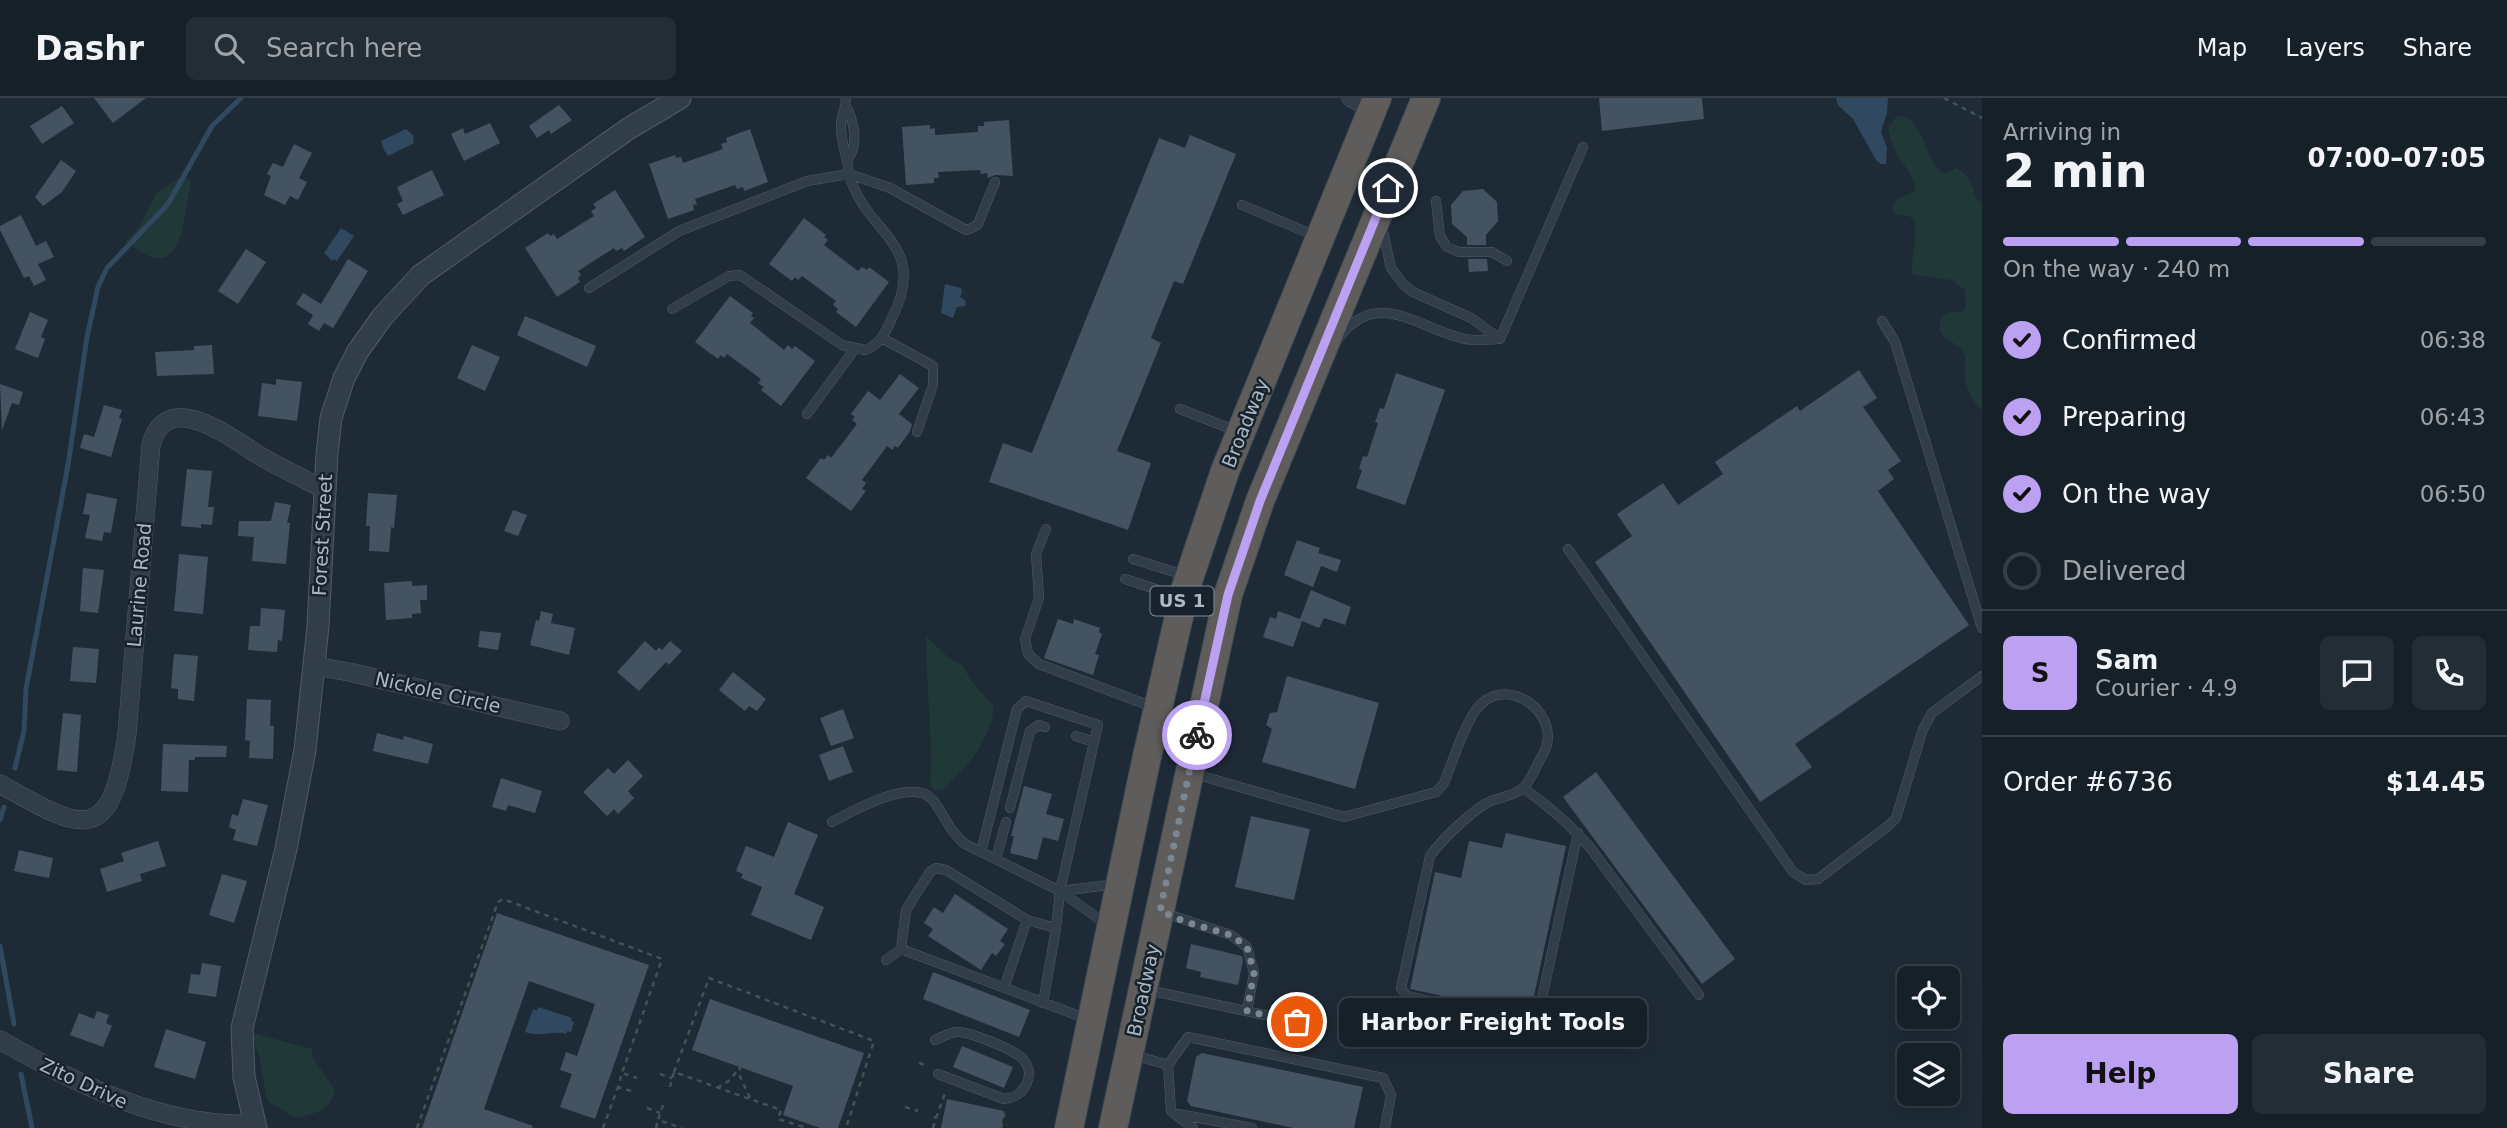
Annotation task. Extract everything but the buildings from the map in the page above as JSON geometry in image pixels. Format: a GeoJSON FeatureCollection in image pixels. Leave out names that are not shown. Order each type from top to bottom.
{"type":"FeatureCollection","features":[{"type":"Feature","properties":{"kind":"highway","name":"Broadway"},"geometry":{"type":"LineString","coordinates":[[1117,1124],[1129,1054],[1228,595],[1260,501],[1426,98]]}},
{"type":"Feature","properties":{"kind":"highway","name":"Broadway"},"geometry":{"type":"LineString","coordinates":[[1068,1121],[1186,587],[1240,433],[1321,238],[1367,101]]}},
{"type":"Feature","properties":{"kind":"street","name":"Forest Street"},"geometry":{"type":"LineString","coordinates":[[255,1126],[244,1077],[242,1028],[298,792],[315,666],[324,489],[331,418],[344,378],[370,333],[407,289],[438,263],[617,136],[680,98]]}},
{"type":"Feature","properties":{"kind":"street","name":"Laurine Road"},"geometry":{"type":"LineString","coordinates":[[0,784],[66,819],[81,821],[94,818],[112,800],[127,734],[150,451],[152,440],[163,424],[181,418],[206,423],[324,489]]}},
{"type":"Feature","properties":{"kind":"street","name":"Nickole Circle"},"geometry":{"type":"LineString","coordinates":[[315,666],[396,682],[560,721]]}},
{"type":"Feature","properties":{"kind":"street","name":"Zito Drive"},"geometry":{"type":"LineString","coordinates":[[0,1040],[83,1087],[145,1110],[216,1126],[255,1126]]}},
{"type":"Feature","properties":{"kind":"lane"},"geometry":{"type":"LineString","coordinates":[[672,309],[729,276],[740,275],[842,345],[854,350],[869,349],[882,338],[898,306],[903,281],[903,261],[898,250],[859,201],[849,174],[848,159],[854,144],[852,119],[846,102]]}},
{"type":"Feature","properties":{"kind":"lane"},"geometry":{"type":"LineString","coordinates":[[1500,339],[1583,147]]}},
{"type":"Feature","properties":{"kind":"lane"},"geometry":{"type":"LineString","coordinates":[[589,288],[679,231],[807,181],[849,174],[890,188],[966,229],[978,224],[995,183]]}},
{"type":"Feature","properties":{"kind":"lane"},"geometry":{"type":"LineString","coordinates":[[1436,201],[1440,236],[1447,247],[1459,253],[1490,252],[1507,261]]}},
{"type":"Feature","properties":{"kind":"lane"},"geometry":{"type":"LineString","coordinates":[[1242,205],[1321,238]]}},
{"type":"Feature","properties":{"kind":"lane"},"geometry":{"type":"LineString","coordinates":[[1379,211],[1389,262],[1394,274],[1404,285],[1413,292],[1471,317],[1500,339]]}},
{"type":"Feature","properties":{"kind":"lane"},"geometry":{"type":"LineString","coordinates":[[1298,407],[1341,334],[1356,319],[1366,315],[1400,314],[1463,339],[1500,339]]}},
{"type":"Feature","properties":{"kind":"lane"},"geometry":{"type":"LineString","coordinates":[[1882,321],[1895,342],[1982,628]]}},
{"type":"Feature","properties":{"kind":"lane"},"geometry":{"type":"LineString","coordinates":[[882,338],[933,366],[933,384],[918,432]]}},
{"type":"Feature","properties":{"kind":"lane"},"geometry":{"type":"LineString","coordinates":[[807,414],[854,350]]}},
{"type":"Feature","properties":{"kind":"lane"},"geometry":{"type":"LineString","coordinates":[[1180,409],[1240,433]]}},
{"type":"Feature","properties":{"kind":"lane"},"geometry":{"type":"LineString","coordinates":[[1046,528],[1037,554],[1039,600],[1024,643],[1030,657],[1039,664],[1157,709]]}},
{"type":"Feature","properties":{"kind":"lane"},"geometry":{"type":"LineString","coordinates":[[1568,548],[1793,872],[1802,879],[1814,880],[1821,877],[1892,822],[1901,807],[1928,718],[1982,676]]}},
{"type":"Feature","properties":{"kind":"lane"},"geometry":{"type":"LineString","coordinates":[[1133,559],[1186,587]]}},
{"type":"Feature","properties":{"kind":"lane"},"geometry":{"type":"LineString","coordinates":[[1125,579],[1186,587]]}},
{"type":"Feature","properties":{"kind":"lane"},"geometry":{"type":"LineString","coordinates":[[1189,773],[1344,817],[1436,792],[1444,783],[1474,711],[1490,698],[1508,694],[1523,698],[1535,707],[1548,731],[1547,747],[1523,788],[1485,804],[1439,844],[1430,856],[1402,986],[1405,995],[1527,1023],[1535,1021],[1578,833]]}},
{"type":"Feature","properties":{"kind":"lane"},"geometry":{"type":"LineString","coordinates":[[981,852],[1017,709],[1026,701],[1098,725],[1060,891],[1043,1003]]}},
{"type":"Feature","properties":{"kind":"lane"},"geometry":{"type":"LineString","coordinates":[[1010,808],[1030,731],[1039,724],[1045,727]]}},
{"type":"Feature","properties":{"kind":"lane"},"geometry":{"type":"LineString","coordinates":[[1076,736],[1094,742]]}},
{"type":"Feature","properties":{"kind":"lane"},"geometry":{"type":"LineString","coordinates":[[1523,788],[1578,833],[1699,995]]}},
{"type":"Feature","properties":{"kind":"lane"},"geometry":{"type":"LineString","coordinates":[[832,822],[858,808],[899,793],[919,792],[930,797],[956,837],[1060,891],[1111,928]]}},
{"type":"Feature","properties":{"kind":"lane"},"geometry":{"type":"LineString","coordinates":[[996,859],[1006,822]]}},
{"type":"Feature","properties":{"kind":"lane"},"geometry":{"type":"LineString","coordinates":[[886,960],[901,949],[905,910],[936,868],[946,870],[1027,920],[1056,928]]}},
{"type":"Feature","properties":{"kind":"lane"},"geometry":{"type":"LineString","coordinates":[[1060,891],[1120,883]]}},
{"type":"Feature","properties":{"kind":"lane"},"geometry":{"type":"LineString","coordinates":[[1160,911],[1231,935],[1247,947],[1254,973],[1247,1011]]}},
{"type":"Feature","properties":{"kind":"lane"},"geometry":{"type":"LineString","coordinates":[[1004,988],[1027,920]]}},
{"type":"Feature","properties":{"kind":"lane"},"geometry":{"type":"LineString","coordinates":[[901,949],[1092,1021]]}},
{"type":"Feature","properties":{"kind":"lane"},"geometry":{"type":"LineString","coordinates":[[1143,989],[1297,1022]]}},
{"type":"Feature","properties":{"kind":"lane"},"geometry":{"type":"LineString","coordinates":[[934,1070],[1004,1099],[1021,1093],[1029,1076],[1026,1062],[1019,1055],[980,1039],[957,1032],[935,1040]]}},
{"type":"Feature","properties":{"kind":"lane"},"geometry":{"type":"LineString","coordinates":[[1193,1128],[1172,1112],[1168,1065],[1188,1037],[1383,1078],[1391,1095],[1385,1128]]}},
{"type":"Feature","properties":{"kind":"lane"},"geometry":{"type":"LineString","coordinates":[[1129,1054],[1168,1065]]}},
{"type":"Feature","properties":{"kind":"lane"},"geometry":{"type":"LineString","coordinates":[[1172,1112],[1228,1126],[1252,1128]]}},
{"type":"Feature","properties":{"kind":"path"},"geometry":{"type":"LineString","coordinates":[[1944,98],[1982,118]]}},
{"type":"Feature","properties":{"kind":"path"},"geometry":{"type":"LineString","coordinates":[[417,1128],[498,902],[503,899],[663,959],[603,1128]]}},
{"type":"Feature","properties":{"kind":"path"},"geometry":{"type":"LineString","coordinates":[[670,1087],[709,978],[874,1041],[846,1128]]}},
{"type":"Feature","properties":{"kind":"path"},"geometry":{"type":"LineString","coordinates":[[919,1063],[934,1070]]}},
{"type":"Feature","properties":{"kind":"path"},"geometry":{"type":"LineString","coordinates":[[717,1088],[730,1080],[740,1067],[739,1074],[751,1100]]}},
{"type":"Feature","properties":{"kind":"path"},"geometry":{"type":"LineString","coordinates":[[674,1072],[781,1110],[778,1119],[807,1128]]}},
{"type":"Feature","properties":{"kind":"path"},"geometry":{"type":"LineString","coordinates":[[622,1073],[637,1078]]}},
{"type":"Feature","properties":{"kind":"path"},"geometry":{"type":"LineString","coordinates":[[660,1074],[672,1078]]}},
{"type":"Feature","properties":{"kind":"path"},"geometry":{"type":"LineString","coordinates":[[618,1087],[631,1091]]}},
{"type":"Feature","properties":{"kind":"path"},"geometry":{"type":"LineString","coordinates":[[656,1128],[663,1105]]}},
{"type":"Feature","properties":{"kind":"path"},"geometry":{"type":"LineString","coordinates":[[905,1107],[918,1111]]}},
{"type":"Feature","properties":{"kind":"path"},"geometry":{"type":"LineString","coordinates":[[647,1108],[661,1113]]}},
{"type":"Feature","properties":{"kind":"path"},"geometry":{"type":"LineString","coordinates":[[933,1128],[934,1117]]}},
{"type":"Feature","properties":{"kind":"path"},"geometry":{"type":"LineString","coordinates":[[659,1120],[682,1128]]}},
{"type":"Feature","properties":{"kind":"green space"},"geometry":{"type":"Polygon","coordinates":[[[1903,116],[1917,128],[1938,169],[1945,174],[1956,168],[1961,171],[1968,178],[1978,201],[1982,201],[1982,411],[1967,388],[1964,354],[1941,334],[1939,329],[1944,315],[1963,312],[1966,307],[1965,290],[1952,280],[1913,275],[1914,222],[1910,217],[1895,214],[1893,207],[1897,199],[1914,192],[1912,177],[1896,153],[1888,128],[1896,117],[1903,116]]]}},
{"type":"Feature","properties":{"kind":"green space"},"geometry":{"type":"Polygon","coordinates":[[[182,176],[191,181],[191,186],[183,229],[171,253],[154,258],[125,242],[138,229],[156,194],[182,176]]]}},
{"type":"Feature","properties":{"kind":"green space"},"geometry":{"type":"Polygon","coordinates":[[[926,636],[949,658],[963,666],[970,679],[994,707],[988,731],[976,753],[942,790],[934,790],[930,784],[926,636]]]}},
{"type":"Feature","properties":{"kind":"green space"},"geometry":{"type":"Polygon","coordinates":[[[252,1033],[312,1049],[313,1058],[335,1090],[330,1103],[315,1113],[295,1118],[269,1102],[252,1033]]]}},
{"type":"Feature","properties":{"kind":"water"},"geometry":{"type":"Polygon","coordinates":[[[1836,98],[1888,98],[1881,132],[1887,148],[1886,164],[1876,160],[1853,119],[1838,105],[1836,98]]]}},
{"type":"Feature","properties":{"kind":"water"},"geometry":{"type":"Polygon","coordinates":[[[406,129],[413,135],[414,143],[388,156],[381,141],[406,129]]]}},
{"type":"Feature","properties":{"kind":"water"},"geometry":{"type":"Polygon","coordinates":[[[341,228],[354,236],[337,261],[332,261],[324,253],[341,228]]]}},
{"type":"Feature","properties":{"kind":"water"},"geometry":{"type":"Polygon","coordinates":[[[945,284],[961,288],[960,297],[966,301],[965,306],[957,307],[953,318],[941,313],[945,284]]]}},
{"type":"Feature","properties":{"kind":"water"},"geometry":{"type":"Polygon","coordinates":[[[538,1007],[572,1018],[571,1021],[574,1022],[571,1032],[525,1032],[533,1009],[537,1011],[538,1007]]]}},
{"type":"Feature","properties":{"kind":"waterway"},"geometry":{"type":"LineString","coordinates":[[15,768],[24,731],[26,689],[98,287],[107,268],[168,204],[212,126],[241,98]]}},
{"type":"Feature","properties":{"kind":"waterway"},"geometry":{"type":"LineString","coordinates":[[0,820],[4,807]]}},
{"type":"Feature","properties":{"kind":"waterway"},"geometry":{"type":"LineString","coordinates":[[0,946],[14,1024]]}},
{"type":"Feature","properties":{"kind":"waterway"},"geometry":{"type":"LineString","coordinates":[[21,1074],[32,1128]]}},
{"type":"Feature","properties":{"kind":"way so far"},"geometry":{"type":"LineString","coordinates":[[1197,735],[1160,911],[1231,935],[1247,947],[1254,973],[1247,1011],[1297,1022]]}},
{"type":"Feature","properties":{"kind":"place","name":"Harbor Freight Tools"},"geometry":{"type":"Point","coordinates":[1297,1022]}},
{"type":"Feature","properties":{"kind":"route"},"geometry":{"type":"LineString","coordinates":[[1197,735],[1216,641],[1243,548],[1388,188]]}}]}
